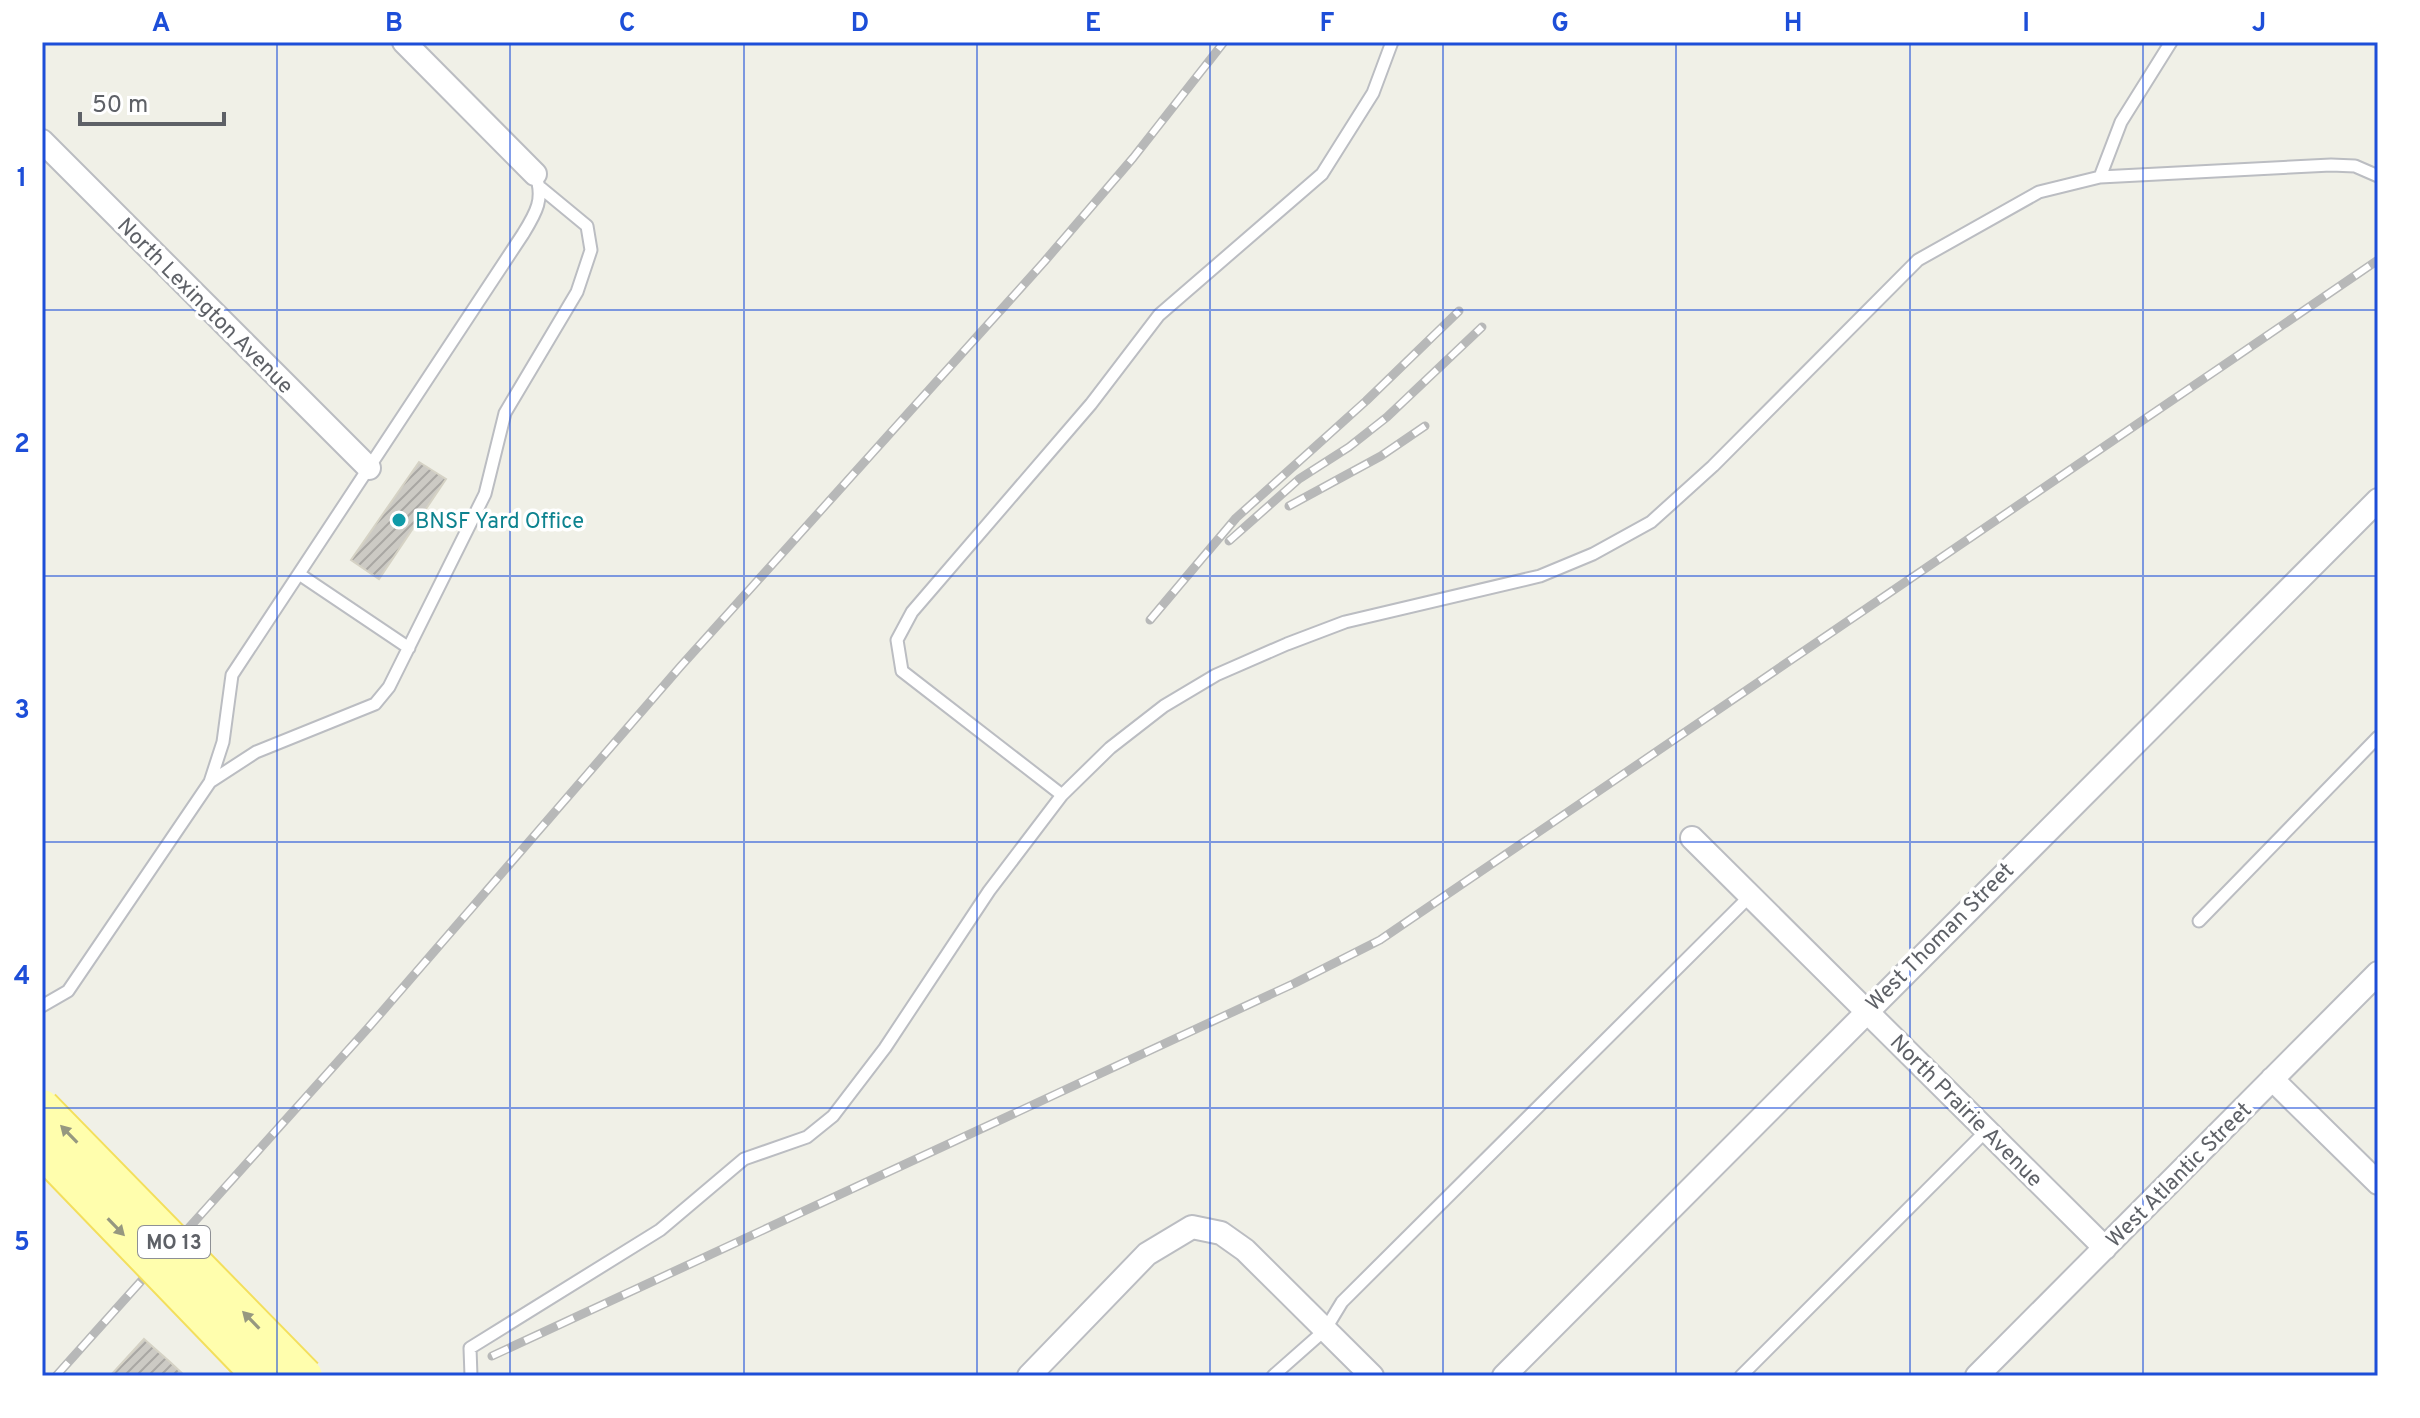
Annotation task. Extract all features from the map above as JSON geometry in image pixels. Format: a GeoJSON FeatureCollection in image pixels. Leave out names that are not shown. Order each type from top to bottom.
{"type":"FeatureCollection","features":[{"type":"Feature","properties":{"kind":"main road","name":"MO 13"},"geometry":{"type":"LineString","coordinates":[[42,1107],[305,1376]]}},
{"type":"Feature","properties":{"kind":"main road","name":"MO 13"},"geometry":{"type":"LineString","coordinates":[[42,1150],[260,1376]]}},
{"type":"Feature","properties":{"kind":"street"},"geometry":{"type":"LineString","coordinates":[[404,42],[538,181]]}},
{"type":"Feature","properties":{"kind":"street","name":"North Lexington Avenue"},"geometry":{"type":"LineString","coordinates":[[42,141],[369,468]]}},
{"type":"Feature","properties":{"kind":"street","name":"West Thoman Street"},"geometry":{"type":"LineString","coordinates":[[1504,1376],[2378,500]]}},
{"type":"Feature","properties":{"kind":"street","name":"North Prairie Avenue"},"geometry":{"type":"LineString","coordinates":[[1692,838],[2105,1248]]}},
{"type":"Feature","properties":{"kind":"street","name":"West Atlantic Street"},"geometry":{"type":"LineString","coordinates":[[1977,1376],[2378,973]]}},
{"type":"Feature","properties":{"kind":"street"},"geometry":{"type":"LineString","coordinates":[[2272,1079],[2378,1183]]}},
{"type":"Feature","properties":{"kind":"street"},"geometry":{"type":"LineString","coordinates":[[1029,1376],[1147,1254],[1192,1227],[1221,1233],[1245,1250],[1372,1376]]}},
{"type":"Feature","properties":{"kind":"lane"},"geometry":{"type":"LineString","coordinates":[[1062,795],[902,671],[897,640],[912,612],[1091,404],[1159,315],[1322,174],[1373,93],[1392,42]]}},
{"type":"Feature","properties":{"kind":"lane"},"geometry":{"type":"LineString","coordinates":[[2100,177],[2121,122],[2171,42]]}},
{"type":"Feature","properties":{"kind":"lane"},"geometry":{"type":"LineString","coordinates":[[471,1376],[470,1348],[660,1230],[744,1159],[807,1137],[833,1116],[885,1048],[989,891],[1062,795],[1110,748],[1164,706],[1216,675],[1345,622],[1540,576],[1593,554],[1651,522],[1713,466],[1918,260],[1981,221],[2039,192],[2100,177],[2331,165],[2355,166],[2378,176]]}},
{"type":"Feature","properties":{"kind":"lane"},"geometry":{"type":"LineString","coordinates":[[42,1006],[68,991],[210,782],[223,742],[232,675],[523,234],[539,207],[538,181]]}},
{"type":"Feature","properties":{"kind":"lane"},"geometry":{"type":"LineString","coordinates":[[210,782],[256,752],[375,704],[389,687],[485,494],[505,413],[577,292],[591,250],[587,226],[538,181]]}},
{"type":"Feature","properties":{"kind":"lane"},"geometry":{"type":"LineString","coordinates":[[299,574],[409,648]]}},
{"type":"Feature","properties":{"kind":"lane"},"geometry":{"type":"LineString","coordinates":[[2199,921],[2378,737]]}},
{"type":"Feature","properties":{"kind":"lane"},"geometry":{"type":"LineString","coordinates":[[1273,1376],[1325,1330],[1342,1302],[1750,896]]}},
{"type":"Feature","properties":{"kind":"lane"},"geometry":{"type":"LineString","coordinates":[[1741,1376],[1987,1130]]}},
{"type":"Feature","properties":{"kind":"building","name":"BNSF Yard Office"},"geometry":{"type":"Polygon","coordinates":[[[419,462],[446,479],[379,579],[351,560],[419,462]]]}},
{"type":"Feature","properties":{"kind":"building"},"geometry":{"type":"Polygon","coordinates":[[[144,1339],[170,1362],[185,1376],[110,1376],[144,1339]]]}},
{"type":"Feature","properties":{"kind":"railway"},"geometry":{"type":"LineString","coordinates":[[56,1376],[368,1028],[680,667],[1044,262],[1133,158],[1224,42]]}},
{"type":"Feature","properties":{"kind":"railway"},"geometry":{"type":"LineString","coordinates":[[492,1356],[1295,983],[1380,940],[2378,260]]}},
{"type":"Feature","properties":{"kind":"railway"},"geometry":{"type":"LineString","coordinates":[[1150,620],[1236,518],[1366,401],[1459,311]]}},
{"type":"Feature","properties":{"kind":"railway"},"geometry":{"type":"LineString","coordinates":[[1229,541],[1299,479],[1349,447],[1387,417],[1482,327]]}},
{"type":"Feature","properties":{"kind":"railway"},"geometry":{"type":"LineString","coordinates":[[1289,506],[1381,456],[1425,426]]}},
{"type":"Feature","properties":{"kind":"place","name":"BNSF Yard Office"},"geometry":{"type":"Point","coordinates":[399,520]}}]}
